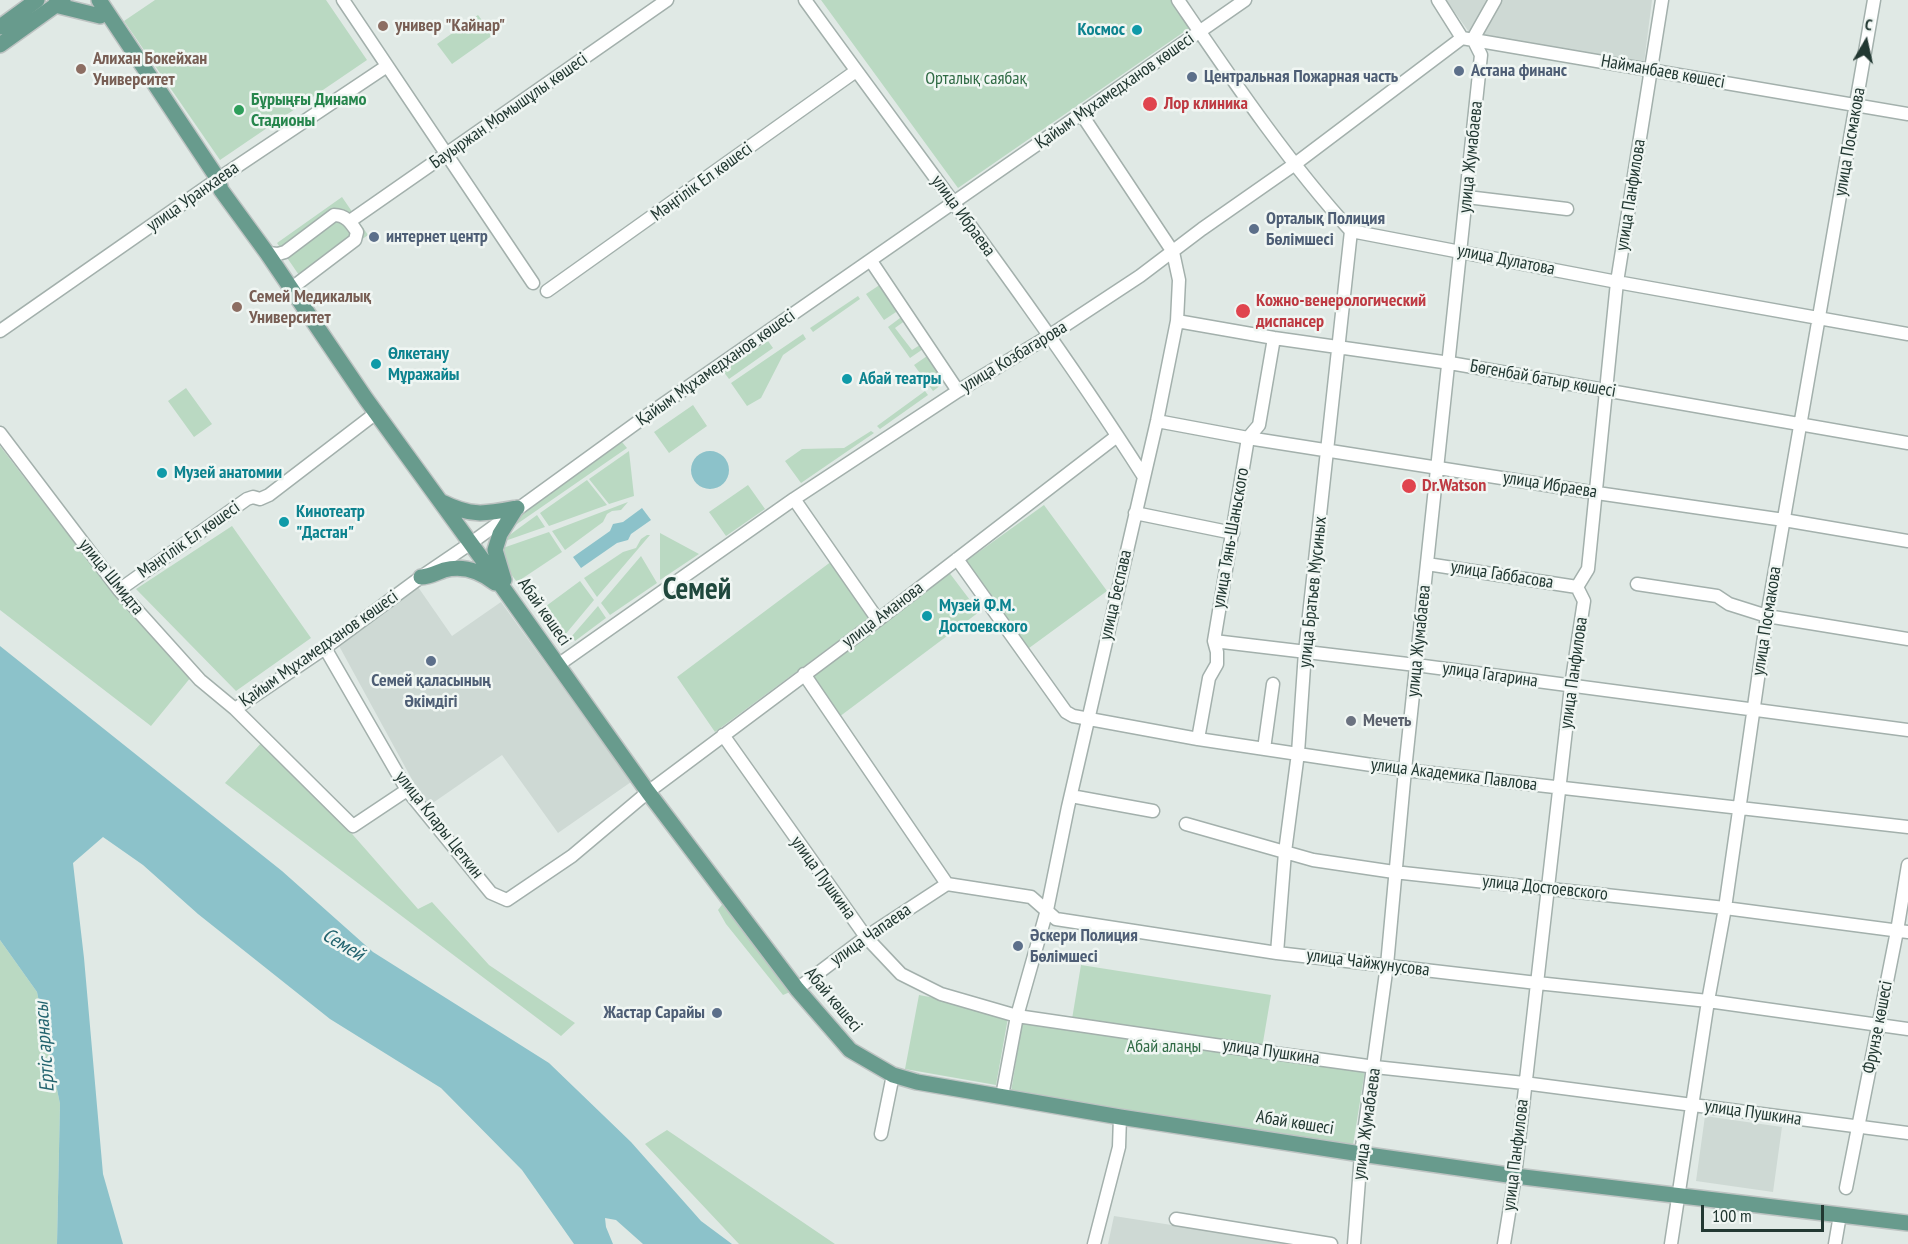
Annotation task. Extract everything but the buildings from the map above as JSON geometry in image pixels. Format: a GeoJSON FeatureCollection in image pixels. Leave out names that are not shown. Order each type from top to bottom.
{"type":"FeatureCollection","features":[{"type":"Feature","properties":{"kind":"main road","name":"Абай көшесі"},"geometry":{"type":"LineString","coordinates":[[88,0],[107,20],[217,184],[376,412],[648,792],[796,989],[850,1050],[893,1076],[1120,1116],[1515,1176],[1908,1223]]}},
{"type":"Feature","properties":{"kind":"main road","name":"Абай көшесі"},"geometry":{"type":"LineString","coordinates":[[99,0],[107,20]]}},
{"type":"Feature","properties":{"kind":"main road"},"geometry":{"type":"LineString","coordinates":[[0,45],[59,3],[107,20],[111,0]]}},
{"type":"Feature","properties":{"kind":"main road"},"geometry":{"type":"LineString","coordinates":[[0,27],[31,2]]}},
{"type":"Feature","properties":{"kind":"main road"},"geometry":{"type":"LineString","coordinates":[[440,501],[463,512],[477,514],[516,509]]}},
{"type":"Feature","properties":{"kind":"main road"},"geometry":{"type":"LineString","coordinates":[[507,592],[495,550],[500,534],[516,509]]}},
{"type":"Feature","properties":{"kind":"main road"},"geometry":{"type":"LineString","coordinates":[[421,577],[447,569],[464,568],[478,572],[507,592]]}},
{"type":"Feature","properties":{"kind":"street"},"geometry":{"type":"LineString","coordinates":[[342,0],[533,283]]}},
{"type":"Feature","properties":{"kind":"street","name":"Бауыржан Момышұлы көшесі"},"geometry":{"type":"LineString","coordinates":[[350,222],[668,0]]}},
{"type":"Feature","properties":{"kind":"street","name":"улица Ибраева"},"geometry":{"type":"LineString","coordinates":[[805,0],[955,203],[1049,336],[1144,477]]}},
{"type":"Feature","properties":{"kind":"street"},"geometry":{"type":"LineString","coordinates":[[1178,0],[1295,164],[1322,199],[1352,231]]}},
{"type":"Feature","properties":{"kind":"street","name":"Қайым Мұхамедханов көшесі"},"geometry":{"type":"LineString","coordinates":[[235,708],[325,648],[646,416],[1245,0]]}},
{"type":"Feature","properties":{"kind":"street"},"geometry":{"type":"LineString","coordinates":[[1438,0],[1468,38]]}},
{"type":"Feature","properties":{"kind":"street","name":"улица Козбагарова"},"geometry":{"type":"LineString","coordinates":[[558,665],[794,499],[958,391],[1049,336],[1173,252],[1468,38],[1495,0]]}},
{"type":"Feature","properties":{"kind":"street","name":"улица Панфилова"},"geometry":{"type":"LineString","coordinates":[[1504,1244],[1515,1176],[1571,686],[1584,601],[1577,586],[1588,570],[1617,282],[1662,0]]}},
{"type":"Feature","properties":{"kind":"street","name":"улица Посмакова"},"geometry":{"type":"LineString","coordinates":[[1671,1244],[1708,1000],[1725,908],[1767,616],[1874,0]]}},
{"type":"Feature","properties":{"kind":"street","name":"Найманбаев көшесі"},"geometry":{"type":"LineString","coordinates":[[1468,38],[1908,114]]}},
{"type":"Feature","properties":{"kind":"street","name":"улица Жумабаева"},"geometry":{"type":"LineString","coordinates":[[1354,1244],[1361,1154],[1375,1067],[1387,965],[1394,872],[1439,467],[1481,55],[1468,38]]}},
{"type":"Feature","properties":{"kind":"street","name":"улица Уранхаева"},"geometry":{"type":"LineString","coordinates":[[0,331],[387,66]]}},
{"type":"Feature","properties":{"kind":"street","name":"Мәңгілік Ел көшесі"},"geometry":{"type":"LineString","coordinates":[[547,291],[856,71]]}},
{"type":"Feature","properties":{"kind":"street","name":"улица Беспава"},"geometry":{"type":"LineString","coordinates":[[1002,1096],[1017,1016],[1047,910],[1157,421],[1177,321],[1179,280],[1173,252],[1082,115]]}},
{"type":"Feature","properties":{"kind":"street"},"geometry":{"type":"LineString","coordinates":[[1467,197],[1567,209]]}},
{"type":"Feature","properties":{"kind":"street"},"geometry":{"type":"LineString","coordinates":[[267,253],[285,252],[334,215],[341,215],[357,232],[355,240],[297,284],[293,292]]}},
{"type":"Feature","properties":{"kind":"street","name":"улица Дулатова"},"geometry":{"type":"LineString","coordinates":[[1352,231],[1617,282],[1908,334]]}},
{"type":"Feature","properties":{"kind":"street","name":"улица Братьев Мусиных"},"geometry":{"type":"LineString","coordinates":[[1277,953],[1285,852],[1298,753],[1305,652],[1352,231]]}},
{"type":"Feature","properties":{"kind":"street"},"geometry":{"type":"LineString","coordinates":[[871,261],[958,391]]}},
{"type":"Feature","properties":{"kind":"street","name":"Бөгенбай батыр көшесі"},"geometry":{"type":"LineString","coordinates":[[1177,321],[1274,338],[1450,363],[1908,443]]}},
{"type":"Feature","properties":{"kind":"street","name":"улица Тянь-Шаньского"},"geometry":{"type":"LineString","coordinates":[[1198,740],[1209,678],[1217,664],[1218,651],[1214,641],[1248,438],[1259,424],[1274,338]]}},
{"type":"Feature","properties":{"kind":"street","name":"Мәңгілік Ел көшесі"},"geometry":{"type":"LineString","coordinates":[[119,590],[247,499],[253,497],[260,499],[269,495],[376,412]]}},
{"type":"Feature","properties":{"kind":"street","name":"улица Ибраева"},"geometry":{"type":"LineString","coordinates":[[1157,421],[1248,438],[1908,541]]}},
{"type":"Feature","properties":{"kind":"street","name":"улица Шмидта"},"geometry":{"type":"LineString","coordinates":[[0,433],[119,590],[200,680],[235,708],[353,826],[407,790]]}},
{"type":"Feature","properties":{"kind":"street","name":"улица Аманова"},"geometry":{"type":"LineString","coordinates":[[507,900],[573,856],[648,792],[878,620],[1117,436]]}},
{"type":"Feature","properties":{"kind":"street"},"geometry":{"type":"LineString","coordinates":[[794,499],[878,620]]}},
{"type":"Feature","properties":{"kind":"street"},"geometry":{"type":"LineString","coordinates":[[1135,513],[1233,532]]}},
{"type":"Feature","properties":{"kind":"street","name":"улица Академика Павлова"},"geometry":{"type":"LineString","coordinates":[[957,559],[1065,712],[1073,716],[1198,740],[1405,770],[1908,827]]}},
{"type":"Feature","properties":{"kind":"street","name":"улица Габбасова"},"geometry":{"type":"LineString","coordinates":[[1428,564],[1577,586]]}},
{"type":"Feature","properties":{"kind":"street"},"geometry":{"type":"LineString","coordinates":[[1637,584],[1717,597],[1729,604],[1767,616],[1908,639]]}},
{"type":"Feature","properties":{"kind":"street","name":"улица Гагарина"},"geometry":{"type":"LineString","coordinates":[[1214,641],[1416,665],[1908,730]]}},
{"type":"Feature","properties":{"kind":"street","name":"улица Клары Цеткин"},"geometry":{"type":"LineString","coordinates":[[325,648],[407,790],[491,893],[507,900]]}},
{"type":"Feature","properties":{"kind":"street"},"geometry":{"type":"LineString","coordinates":[[804,674],[947,884]]}},
{"type":"Feature","properties":{"kind":"street"},"geometry":{"type":"LineString","coordinates":[[1264,749],[1273,684]]}},
{"type":"Feature","properties":{"kind":"street","name":"улица Пушкина"},"geometry":{"type":"LineString","coordinates":[[723,735],[866,937],[901,974],[941,994],[1017,1016],[1375,1067],[1524,1083],[1908,1133]]}},
{"type":"Feature","properties":{"kind":"street"},"geometry":{"type":"LineString","coordinates":[[1071,796],[1153,811]]}},
{"type":"Feature","properties":{"kind":"street","name":"улица Достоевского"},"geometry":{"type":"LineString","coordinates":[[1186,824],[1313,860],[1394,872],[1725,908],[1903,931]]}},
{"type":"Feature","properties":{"kind":"street","name":"Фрунзе көшесі"},"geometry":{"type":"LineString","coordinates":[[1846,1188],[1878,1025],[1903,931],[1908,865]]}},
{"type":"Feature","properties":{"kind":"street","name":"улица Чапаева"},"geometry":{"type":"LineString","coordinates":[[796,989],[866,937],[947,884]]}},
{"type":"Feature","properties":{"kind":"street","name":"улица Чайжунусова"},"geometry":{"type":"LineString","coordinates":[[947,884],[1031,897],[1056,919],[1277,953],[1708,1000],[1908,1029]]}},
{"type":"Feature","properties":{"kind":"street"},"geometry":{"type":"LineString","coordinates":[[881,1134],[893,1076]]}},
{"type":"Feature","properties":{"kind":"street"},"geometry":{"type":"LineString","coordinates":[[1094,1244],[1119,1147],[1120,1116]]}},
{"type":"Feature","properties":{"kind":"street"},"geometry":{"type":"LineString","coordinates":[[1835,1244],[1840,1215]]}},
{"type":"Feature","properties":{"kind":"street"},"geometry":{"type":"LineString","coordinates":[[1176,1219],[1331,1244]]}},
{"type":"Feature","properties":{"kind":"shaded area"},"geometry":{"type":"Polygon","coordinates":[[[1446,0],[1652,0],[1644,63],[1469,32],[1446,0]]]}},
{"type":"Feature","properties":{"kind":"shaded area"},"geometry":{"type":"Polygon","coordinates":[[[418,587],[452,636],[501,602],[631,782],[558,833],[502,755],[427,807],[338,644],[418,587]]]}},
{"type":"Feature","properties":{"kind":"shaded area"},"geometry":{"type":"Polygon","coordinates":[[[1705,1116],[1782,1127],[1773,1192],[1696,1181],[1705,1116]]]}},
{"type":"Feature","properties":{"kind":"shaded area"},"geometry":{"type":"Polygon","coordinates":[[[1114,1216],[1178,1226],[1287,1244],[1108,1244],[1114,1216]]]}},
{"type":"Feature","properties":{"kind":"green space","name":"Бұрыңғы Динамо Стадионы"},"geometry":{"type":"Polygon","coordinates":[[[155,0],[326,0],[367,60],[220,160],[124,21],[155,0]]]}},
{"type":"Feature","properties":{"kind":"green space","name":"Орталық саябақ"},"geometry":{"type":"Polygon","coordinates":[[[821,0],[1172,0],[1191,27],[958,188],[821,0]]]}},
{"type":"Feature","properties":{"kind":"green space"},"geometry":{"type":"Polygon","coordinates":[[[478,15],[493,35],[452,64],[437,44],[478,15]]]}},
{"type":"Feature","properties":{"kind":"green space"},"geometry":{"type":"Polygon","coordinates":[[[342,197],[368,235],[303,281],[277,243],[342,197]]]}},
{"type":"Feature","properties":{"kind":"green space"},"geometry":{"type":"Polygon","coordinates":[[[881,284],[899,310],[884,320],[866,294],[881,284]]]}},
{"type":"Feature","properties":{"kind":"green space"},"geometry":{"type":"Polygon","coordinates":[[[858,296],[860,299],[813,332],[810,328],[858,296]]]}},
{"type":"Feature","properties":{"kind":"green space"},"geometry":{"type":"Polygon","coordinates":[[[904,315],[906,320],[895,328],[912,350],[923,343],[926,347],[910,358],[888,327],[904,315]]]}},
{"type":"Feature","properties":{"kind":"green space"},"geometry":{"type":"Polygon","coordinates":[[[803,334],[806,339],[783,355],[761,398],[747,406],[731,383],[803,334]]]}},
{"type":"Feature","properties":{"kind":"green space"},"geometry":{"type":"Polygon","coordinates":[[[768,341],[773,348],[729,379],[723,371],[768,341]]]}},
{"type":"Feature","properties":{"kind":"green space"},"geometry":{"type":"Polygon","coordinates":[[[930,354],[948,380],[933,391],[914,365],[930,354]]]}},
{"type":"Feature","properties":{"kind":"green space"},"geometry":{"type":"Polygon","coordinates":[[[186,388],[212,424],[194,437],[168,401],[186,388]]]}},
{"type":"Feature","properties":{"kind":"green space"},"geometry":{"type":"Polygon","coordinates":[[[925,391],[928,395],[880,429],[877,426],[925,391]]]}},
{"type":"Feature","properties":{"kind":"green space"},"geometry":{"type":"Polygon","coordinates":[[[693,405],[707,426],[669,453],[654,432],[693,405]]]}},
{"type":"Feature","properties":{"kind":"green space"},"geometry":{"type":"Polygon","coordinates":[[[871,431],[874,433],[801,483],[785,461],[802,449],[844,448],[871,431]]]}},
{"type":"Feature","properties":{"kind":"green space"},"geometry":{"type":"Polygon","coordinates":[[[622,442],[627,448],[504,533],[522,514],[622,442]]]}},
{"type":"Feature","properties":{"kind":"green space"},"geometry":{"type":"Polygon","coordinates":[[[0,446],[113,593],[191,677],[151,726],[0,610],[0,446]]]}},
{"type":"Feature","properties":{"kind":"green space"},"geometry":{"type":"Polygon","coordinates":[[[629,451],[634,496],[609,504],[589,479],[629,451]]]}},
{"type":"Feature","properties":{"kind":"green space"},"geometry":{"type":"Polygon","coordinates":[[[587,480],[607,505],[549,526],[540,513],[587,480]]]}},
{"type":"Feature","properties":{"kind":"green space"},"geometry":{"type":"Polygon","coordinates":[[[748,485],[765,509],[726,536],[709,512],[748,485]]]}},
{"type":"Feature","properties":{"kind":"green space"},"geometry":{"type":"Polygon","coordinates":[[[628,502],[621,510],[607,514],[603,522],[565,550],[552,531],[628,502]]]}},
{"type":"Feature","properties":{"kind":"green space"},"geometry":{"type":"Polygon","coordinates":[[[1044,505],[1107,591],[1025,651],[962,564],[1044,505]]]}},
{"type":"Feature","properties":{"kind":"green space"},"geometry":{"type":"Polygon","coordinates":[[[537,515],[545,527],[502,542],[504,539],[537,515]]]}},
{"type":"Feature","properties":{"kind":"green space"},"geometry":{"type":"Polygon","coordinates":[[[232,526],[311,638],[236,691],[136,589],[232,526]]]}},
{"type":"Feature","properties":{"kind":"green space"},"geometry":{"type":"Polygon","coordinates":[[[549,532],[562,552],[517,582],[503,564],[500,549],[549,532]]]}},
{"type":"Feature","properties":{"kind":"green space"},"geometry":{"type":"Polygon","coordinates":[[[660,533],[699,554],[660,580],[660,533]]]}},
{"type":"Feature","properties":{"kind":"green space"},"geometry":{"type":"Polygon","coordinates":[[[650,535],[597,597],[584,578],[623,552],[636,548],[641,539],[650,535]]]}},
{"type":"Feature","properties":{"kind":"green space"},"geometry":{"type":"Polygon","coordinates":[[[641,556],[657,583],[610,615],[601,603],[641,556]]]}},
{"type":"Feature","properties":{"kind":"green space"},"geometry":{"type":"Polygon","coordinates":[[[832,561],[873,615],[715,732],[677,677],[832,561]]]}},
{"type":"Feature","properties":{"kind":"green space"},"geometry":{"type":"Polygon","coordinates":[[[948,571],[979,612],[839,717],[808,677],[948,571]]]}},
{"type":"Feature","properties":{"kind":"green space"},"geometry":{"type":"Polygon","coordinates":[[[580,581],[594,600],[559,642],[538,612],[580,581]]]}},
{"type":"Feature","properties":{"kind":"green space"},"geometry":{"type":"Polygon","coordinates":[[[598,606],[606,618],[575,641],[572,636],[598,606]]]}},
{"type":"Feature","properties":{"kind":"green space"},"geometry":{"type":"Polygon","coordinates":[[[263,741],[346,827],[418,909],[432,902],[489,965],[575,1023],[561,1036],[225,783],[263,741]]]}},
{"type":"Feature","properties":{"kind":"green space"},"geometry":{"type":"Polygon","coordinates":[[[727,898],[797,989],[783,995],[726,924],[718,910],[727,898]]]}},
{"type":"Feature","properties":{"kind":"green space"},"geometry":{"type":"Polygon","coordinates":[[[0,940],[37,992],[60,1104],[57,1244],[0,1244],[0,940]]]}},
{"type":"Feature","properties":{"kind":"green space","name":"Абай алаңы"},"geometry":{"type":"Polygon","coordinates":[[[1081,965],[1271,995],[1262,1048],[1366,1064],[1353,1145],[1011,1092],[1024,1011],[1072,1019],[1081,965]]]}},
{"type":"Feature","properties":{"kind":"green space"},"geometry":{"type":"Polygon","coordinates":[[[919,995],[1009,1012],[996,1085],[905,1069],[919,995]]]}},
{"type":"Feature","properties":{"kind":"green space"},"geometry":{"type":"Polygon","coordinates":[[[667,1130],[835,1244],[739,1244],[645,1144],[667,1130]]]}},
{"type":"Feature","properties":{"kind":"water"},"geometry":{"type":"Polygon","coordinates":[[[710,451],[723,457],[729,470],[723,483],[710,489],[697,483],[691,470],[697,457],[710,451]]]}},
{"type":"Feature","properties":{"kind":"water"},"geometry":{"type":"Polygon","coordinates":[[[642,508],[651,520],[631,534],[628,540],[617,543],[581,568],[573,557],[610,531],[613,524],[623,522],[642,508]]]}},
{"type":"Feature","properties":{"kind":"water"},"geometry":{"type":"Polygon","coordinates":[[[0,646],[282,871],[373,952],[549,1063],[631,1142],[701,1221],[732,1244],[643,1244],[616,1220],[605,1218],[613,1244],[574,1244],[522,1170],[441,1088],[330,1019],[198,914],[143,865],[103,837],[73,863],[84,958],[103,1174],[123,1244],[57,1244],[60,1104],[37,992],[0,940],[0,646]]]}},
{"type":"Feature","properties":{"kind":"place","name":"универ \"Кайнар\""},"geometry":{"type":"Point","coordinates":[383,26]}},
{"type":"Feature","properties":{"kind":"place","name":"Космос"},"geometry":{"type":"Point","coordinates":[1137,30]}},
{"type":"Feature","properties":{"kind":"place","name":"Алихан Бокейхан Университет"},"geometry":{"type":"Point","coordinates":[81,69]}},
{"type":"Feature","properties":{"kind":"place","name":"Астана финанс"},"geometry":{"type":"Point","coordinates":[1459,71]}},
{"type":"Feature","properties":{"kind":"place","name":"Центральная Пожарная часть"},"geometry":{"type":"Point","coordinates":[1192,77]}},
{"type":"Feature","properties":{"kind":"place","name":"Лор клиника"},"geometry":{"type":"Point","coordinates":[1150,104]}},
{"type":"Feature","properties":{"kind":"place","name":"Бұрыңғы Динамо Стадионы"},"geometry":{"type":"Point","coordinates":[239,110]}},
{"type":"Feature","properties":{"kind":"place","name":"Орталық Полиция Бөлімшесі"},"geometry":{"type":"Point","coordinates":[1254,229]}},
{"type":"Feature","properties":{"kind":"place","name":"интернет центр"},"geometry":{"type":"Point","coordinates":[374,237]}},
{"type":"Feature","properties":{"kind":"place","name":"Семей Медикалық Университет"},"geometry":{"type":"Point","coordinates":[237,307]}},
{"type":"Feature","properties":{"kind":"place","name":"Кожно-венерологический диспансер"},"geometry":{"type":"Point","coordinates":[1243,311]}},
{"type":"Feature","properties":{"kind":"place","name":"Өлкетану Мұражайы"},"geometry":{"type":"Point","coordinates":[376,364]}},
{"type":"Feature","properties":{"kind":"place","name":"Абай театры"},"geometry":{"type":"Point","coordinates":[847,379]}},
{"type":"Feature","properties":{"kind":"place","name":"Музей анатомии"},"geometry":{"type":"Point","coordinates":[162,473]}},
{"type":"Feature","properties":{"kind":"place","name":"Dr.Watson"},"geometry":{"type":"Point","coordinates":[1409,486]}},
{"type":"Feature","properties":{"kind":"place","name":"Кинотеатр \"Дастан\""},"geometry":{"type":"Point","coordinates":[284,522]}},
{"type":"Feature","properties":{"kind":"place","name":"Музей Ф.М. Достоевского"},"geometry":{"type":"Point","coordinates":[927,616]}},
{"type":"Feature","properties":{"kind":"place","name":"Семей қаласының Әкімдігі"},"geometry":{"type":"Point","coordinates":[431,661]}},
{"type":"Feature","properties":{"kind":"place","name":"Мечеть"},"geometry":{"type":"Point","coordinates":[1351,721]}},
{"type":"Feature","properties":{"kind":"place","name":"Әскери Полиция Бөлімшесі"},"geometry":{"type":"Point","coordinates":[1018,946]}},
{"type":"Feature","properties":{"kind":"place","name":"Жастар Сарайы"},"geometry":{"type":"Point","coordinates":[717,1013]}},
{"type":"Feature","properties":{"kind":"district","name":"Семей"},"geometry":{"type":"Point","coordinates":[697,590]}},
{"type":"Feature","properties":{"kind":"water label","name":"Ертіс арнасы"},"geometry":{"type":"Point","coordinates":[45,1047]}}]}
